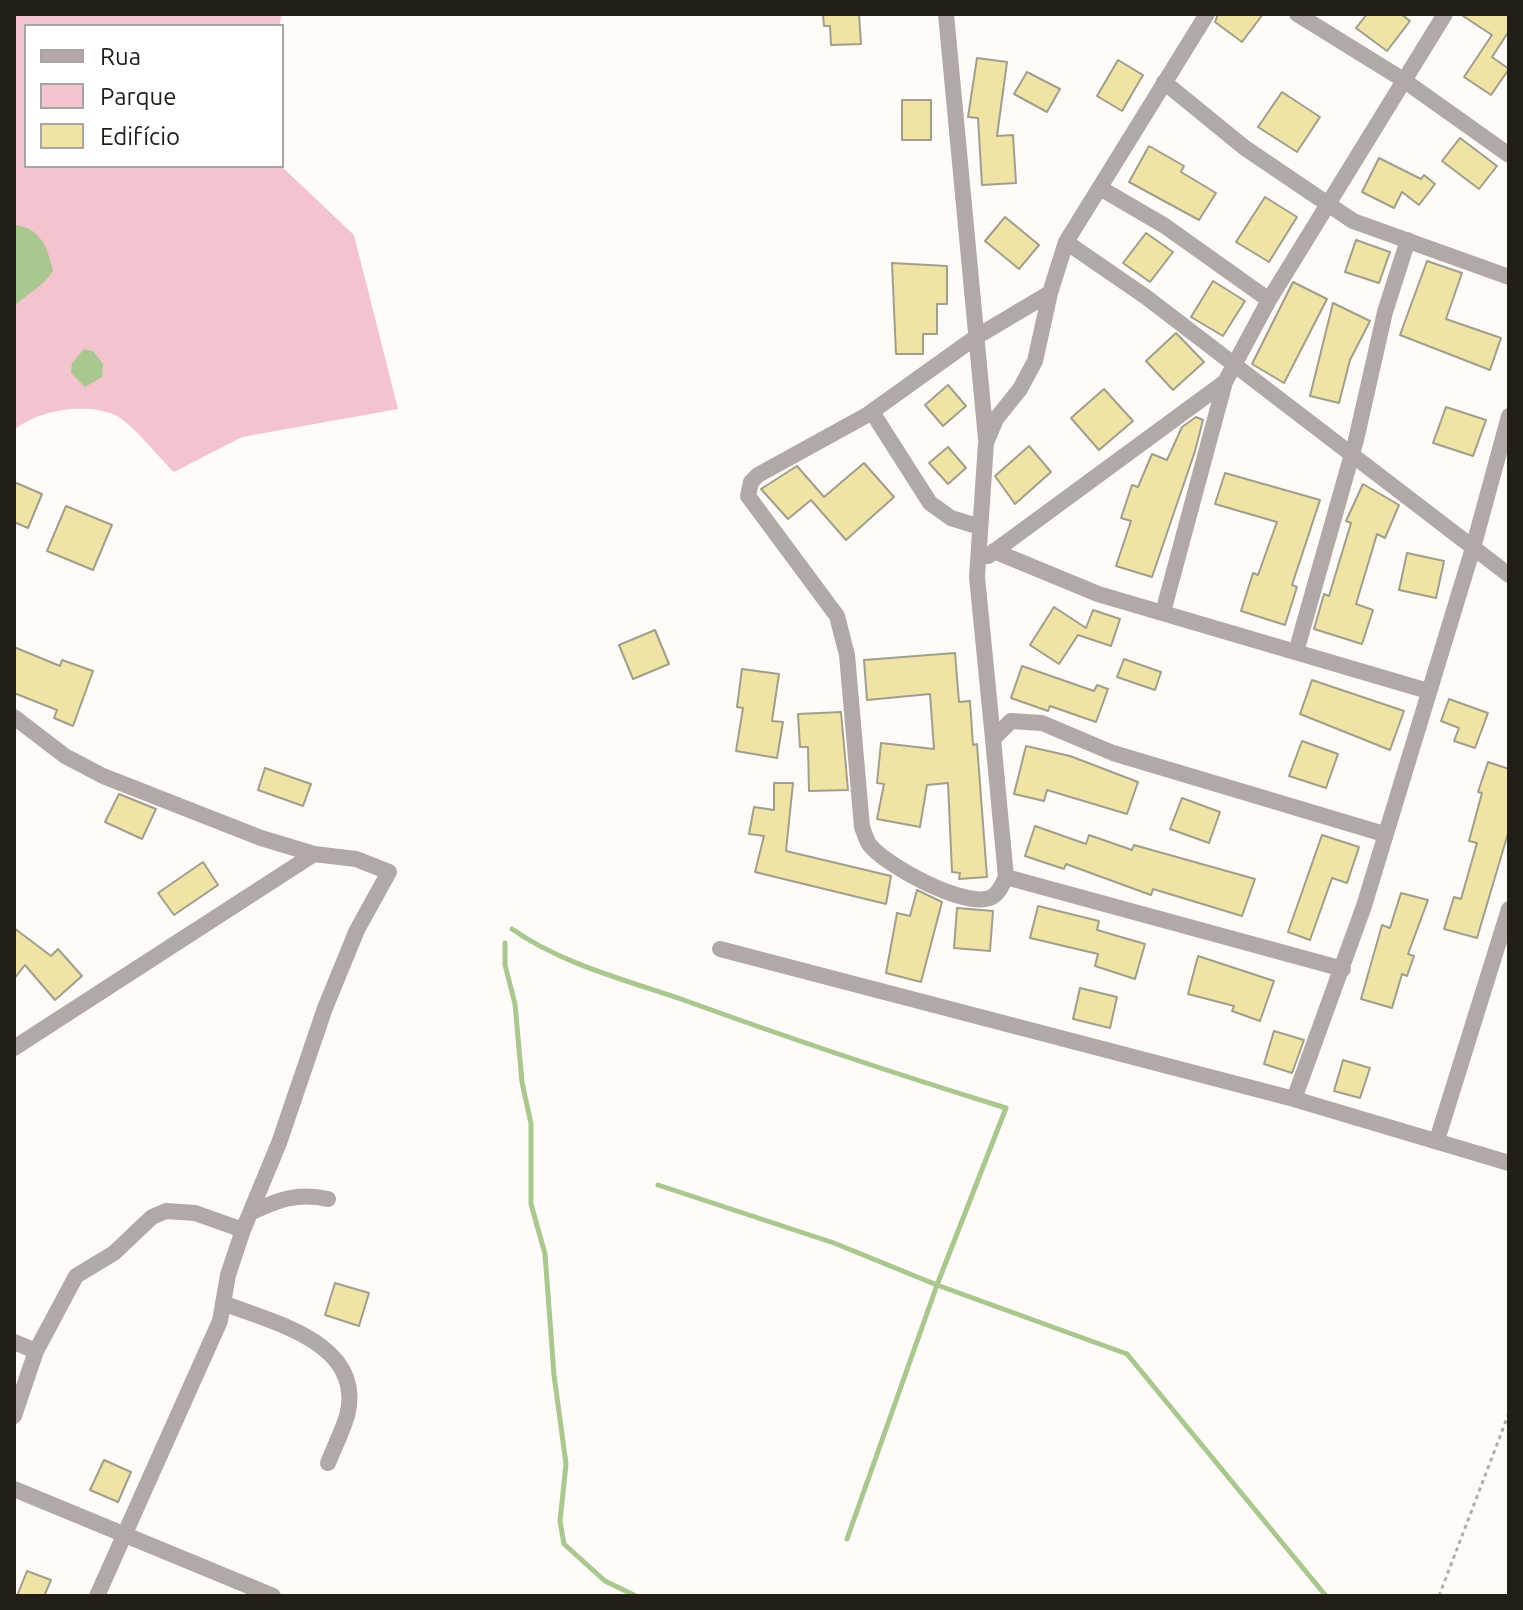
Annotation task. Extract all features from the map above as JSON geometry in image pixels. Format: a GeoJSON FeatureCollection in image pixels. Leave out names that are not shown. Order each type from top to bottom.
{"type":"FeatureCollection","features":[{"type":"Feature","properties":{"kind":"street"},"geometry":{"type":"LineString","coordinates":[[946,14],[976,337],[986,443],[977,563],[1006,877],[1001,890],[990,898],[954,896],[884,858],[870,845],[862,827],[847,655],[837,616],[748,496],[751,482],[758,475],[872,412],[976,337],[1050,293]]}},
{"type":"Feature","properties":{"kind":"street"},"geometry":{"type":"LineString","coordinates":[[986,443],[996,419],[1035,361],[1050,293],[1066,242],[1207,14]]}},
{"type":"Feature","properties":{"kind":"street"},"geometry":{"type":"LineString","coordinates":[[1297,14],[1402,79],[1509,155]]}},
{"type":"Feature","properties":{"kind":"street"},"geometry":{"type":"LineString","coordinates":[[1163,612],[1225,382],[1269,300],[1402,79],[1445,14]]}},
{"type":"Feature","properties":{"kind":"street"},"geometry":{"type":"LineString","coordinates":[[1164,82],[1245,148],[1353,221],[1509,277]]}},
{"type":"Feature","properties":{"kind":"street"},"geometry":{"type":"LineString","coordinates":[[1100,188],[1165,226],[1269,300]]}},
{"type":"Feature","properties":{"kind":"street"},"geometry":{"type":"LineString","coordinates":[[1296,652],[1352,454],[1385,312],[1408,240]]}},
{"type":"Feature","properties":{"kind":"street"},"geometry":{"type":"LineString","coordinates":[[1066,242],[1235,366],[1509,575]]}},
{"type":"Feature","properties":{"kind":"street"},"geometry":{"type":"LineString","coordinates":[[977,563],[1225,382]]}},
{"type":"Feature","properties":{"kind":"street"},"geometry":{"type":"LineString","coordinates":[[872,412],[930,503],[951,518],[980,527]]}},
{"type":"Feature","properties":{"kind":"street"},"geometry":{"type":"LineString","coordinates":[[1294,1099],[1343,969],[1473,548],[1509,416]]}},
{"type":"Feature","properties":{"kind":"street"},"geometry":{"type":"LineString","coordinates":[[994,551],[1057,579],[1428,691]]}},
{"type":"Feature","properties":{"kind":"street"},"geometry":{"type":"LineString","coordinates":[[14,717],[65,756],[103,776],[261,838],[314,854],[373,863],[387,869],[389,875],[357,930],[243,1230],[209,1345],[97,1596]]}},
{"type":"Feature","properties":{"kind":"street"},"geometry":{"type":"LineString","coordinates":[[993,739],[1011,721],[1042,723],[1126,758],[1384,834]]}},
{"type":"Feature","properties":{"kind":"street"},"geometry":{"type":"LineString","coordinates":[[14,1048],[314,854]]}},
{"type":"Feature","properties":{"kind":"street"},"geometry":{"type":"LineString","coordinates":[[1006,877],[1343,969]]}},
{"type":"Feature","properties":{"kind":"street"},"geometry":{"type":"LineString","coordinates":[[1437,1140],[1509,909]]}},
{"type":"Feature","properties":{"kind":"street"},"geometry":{"type":"LineString","coordinates":[[720,949],[1294,1099],[1509,1163]]}},
{"type":"Feature","properties":{"kind":"street"},"geometry":{"type":"LineString","coordinates":[[250,1213],[287,1197],[301,1195],[328,1199]]}},
{"type":"Feature","properties":{"kind":"street"},"geometry":{"type":"LineString","coordinates":[[14,1416],[36,1351],[76,1276],[114,1253],[152,1217],[179,1209],[243,1230]]}},
{"type":"Feature","properties":{"kind":"street"},"geometry":{"type":"LineString","coordinates":[[223,1303],[297,1333],[332,1353],[344,1367],[349,1387],[347,1416],[328,1463]]}},
{"type":"Feature","properties":{"kind":"street"},"geometry":{"type":"LineString","coordinates":[[14,1342],[36,1351]]}},
{"type":"Feature","properties":{"kind":"street"},"geometry":{"type":"LineString","coordinates":[[14,1489],[273,1596]]}},
{"type":"Feature","properties":{"kind":"path"},"geometry":{"type":"LineString","coordinates":[[1439,1596],[1509,1413]]}},
{"type":"Feature","properties":{"kind":"green space"},"geometry":{"type":"Polygon","coordinates":[[[14,14],[282,14],[280,24],[24,24],[24,168],[283,168],[354,235],[398,409],[242,437],[174,472],[129,425],[103,411],[62,410],[35,417],[14,430],[14,14]]]}},
{"type":"Feature","properties":{"kind":"shaded area"},"geometry":{"type":"Polygon","coordinates":[[[14,225],[31,230],[42,240],[53,271],[40,286],[14,306],[14,225]]]}},
{"type":"Feature","properties":{"kind":"shaded area"},"geometry":{"type":"Polygon","coordinates":[[[84,349],[93,351],[103,364],[102,377],[85,387],[71,373],[72,363],[84,349]]]}},
{"type":"Feature","properties":{"kind":"building"},"geometry":{"type":"Polygon","coordinates":[[[823,14],[859,14],[861,44],[831,45],[830,26],[824,26],[823,14]]]}},
{"type":"Feature","properties":{"kind":"building"},"geometry":{"type":"Polygon","coordinates":[[[1218,14],[1263,14],[1242,42],[1215,22],[1218,14]]]}},
{"type":"Feature","properties":{"kind":"building"},"geometry":{"type":"Polygon","coordinates":[[[1367,14],[1401,14],[1410,21],[1387,51],[1356,28],[1367,14]]]}},
{"type":"Feature","properties":{"kind":"building"},"geometry":{"type":"Polygon","coordinates":[[[1460,14],[1509,14],[1509,31],[1492,57],[1509,69],[1491,95],[1464,77],[1492,35],[1460,14]]]}},
{"type":"Feature","properties":{"kind":"building"},"geometry":{"type":"Polygon","coordinates":[[[977,58],[1007,62],[997,136],[1013,135],[1016,183],[982,185],[978,118],[968,117],[977,58]]]}},
{"type":"Feature","properties":{"kind":"building"},"geometry":{"type":"Polygon","coordinates":[[[1118,60],[1143,75],[1122,111],[1097,96],[1118,60]]]}},
{"type":"Feature","properties":{"kind":"building"},"geometry":{"type":"Polygon","coordinates":[[[1027,72],[1060,89],[1047,112],[1014,94],[1027,72]]]}},
{"type":"Feature","properties":{"kind":"building"},"geometry":{"type":"Polygon","coordinates":[[[1282,92],[1320,117],[1297,152],[1258,127],[1282,92]]]}},
{"type":"Feature","properties":{"kind":"building"},"geometry":{"type":"Polygon","coordinates":[[[902,100],[931,100],[931,140],[902,140],[902,100]]]}},
{"type":"Feature","properties":{"kind":"building"},"geometry":{"type":"Polygon","coordinates":[[[1460,138],[1497,166],[1479,189],[1442,161],[1460,138]]]}},
{"type":"Feature","properties":{"kind":"building"},"geometry":{"type":"Polygon","coordinates":[[[1149,146],[1184,166],[1181,172],[1216,193],[1199,220],[1129,182],[1149,146]]]}},
{"type":"Feature","properties":{"kind":"building"},"geometry":{"type":"Polygon","coordinates":[[[1379,158],[1421,179],[1424,175],[1435,184],[1419,205],[1402,192],[1394,208],[1362,192],[1379,158]]]}},
{"type":"Feature","properties":{"kind":"building"},"geometry":{"type":"Polygon","coordinates":[[[1265,197],[1297,217],[1269,262],[1236,242],[1265,197]]]}},
{"type":"Feature","properties":{"kind":"building"},"geometry":{"type":"Polygon","coordinates":[[[1005,217],[1039,245],[1019,269],[985,241],[1005,217]]]}},
{"type":"Feature","properties":{"kind":"building"},"geometry":{"type":"Polygon","coordinates":[[[1146,233],[1173,252],[1150,282],[1123,263],[1146,233]]]}},
{"type":"Feature","properties":{"kind":"building"},"geometry":{"type":"Polygon","coordinates":[[[1356,240],[1390,252],[1379,283],[1345,272],[1356,240]]]}},
{"type":"Feature","properties":{"kind":"building"},"geometry":{"type":"Polygon","coordinates":[[[1427,261],[1462,273],[1446,319],[1501,338],[1490,370],[1400,335],[1427,261]]]}},
{"type":"Feature","properties":{"kind":"building"},"geometry":{"type":"Polygon","coordinates":[[[892,263],[947,266],[947,304],[937,304],[937,334],[923,334],[923,354],[896,354],[892,263]]]}},
{"type":"Feature","properties":{"kind":"building"},"geometry":{"type":"Polygon","coordinates":[[[1213,281],[1245,301],[1223,336],[1191,317],[1213,281]]]}},
{"type":"Feature","properties":{"kind":"building"},"geometry":{"type":"Polygon","coordinates":[[[1293,282],[1327,299],[1284,383],[1252,364],[1293,282]]]}},
{"type":"Feature","properties":{"kind":"building"},"geometry":{"type":"Polygon","coordinates":[[[1333,303],[1370,321],[1350,360],[1339,403],[1310,396],[1333,303]]]}},
{"type":"Feature","properties":{"kind":"building"},"geometry":{"type":"Polygon","coordinates":[[[1176,333],[1204,362],[1173,390],[1146,361],[1176,333]]]}},
{"type":"Feature","properties":{"kind":"building"},"geometry":{"type":"Polygon","coordinates":[[[948,385],[966,406],[943,426],[925,405],[948,385]]]}},
{"type":"Feature","properties":{"kind":"building"},"geometry":{"type":"Polygon","coordinates":[[[1104,389],[1133,421],[1099,450],[1071,418],[1104,389]]]}},
{"type":"Feature","properties":{"kind":"building"},"geometry":{"type":"Polygon","coordinates":[[[1446,407],[1486,420],[1473,456],[1433,443],[1446,407]]]}},
{"type":"Feature","properties":{"kind":"building"},"geometry":{"type":"Polygon","coordinates":[[[1196,417],[1203,420],[1195,451],[1152,577],[1116,566],[1131,521],[1121,518],[1132,485],[1138,487],[1152,454],[1167,460],[1182,427],[1196,417]]]}},
{"type":"Feature","properties":{"kind":"building"},"geometry":{"type":"Polygon","coordinates":[[[1029,446],[1051,472],[1015,504],[995,476],[1029,446]]]}},
{"type":"Feature","properties":{"kind":"building"},"geometry":{"type":"Polygon","coordinates":[[[948,447],[966,468],[948,484],[929,463],[948,447]]]}},
{"type":"Feature","properties":{"kind":"building"},"geometry":{"type":"Polygon","coordinates":[[[864,463],[894,497],[846,540],[811,500],[788,519],[761,489],[797,466],[824,497],[864,463]]]}},
{"type":"Feature","properties":{"kind":"building"},"geometry":{"type":"Polygon","coordinates":[[[1225,473],[1320,500],[1292,585],[1297,587],[1285,625],[1241,611],[1253,573],[1258,575],[1277,522],[1215,504],[1225,473]]]}},
{"type":"Feature","properties":{"kind":"building"},"geometry":{"type":"Polygon","coordinates":[[[14,482],[42,494],[28,528],[14,522],[14,482]]]}},
{"type":"Feature","properties":{"kind":"building"},"geometry":{"type":"Polygon","coordinates":[[[1363,484],[1399,505],[1385,538],[1377,534],[1356,604],[1373,610],[1362,644],[1314,629],[1324,594],[1329,596],[1351,523],[1346,521],[1363,484]]]}},
{"type":"Feature","properties":{"kind":"building"},"geometry":{"type":"Polygon","coordinates":[[[66,506],[112,525],[93,570],[47,551],[66,506]]]}},
{"type":"Feature","properties":{"kind":"building"},"geometry":{"type":"Polygon","coordinates":[[[1407,553],[1444,561],[1436,598],[1399,590],[1407,553]]]}},
{"type":"Feature","properties":{"kind":"building"},"geometry":{"type":"Polygon","coordinates":[[[1054,607],[1086,628],[1093,610],[1120,619],[1111,646],[1078,635],[1059,664],[1030,645],[1054,607]]]}},
{"type":"Feature","properties":{"kind":"building"},"geometry":{"type":"Polygon","coordinates":[[[655,630],[669,664],[633,679],[619,645],[655,630]]]}},
{"type":"Feature","properties":{"kind":"building"},"geometry":{"type":"Polygon","coordinates":[[[14,647],[60,666],[62,660],[93,671],[73,726],[54,718],[57,710],[14,693],[14,647]]]}},
{"type":"Feature","properties":{"kind":"building"},"geometry":{"type":"Polygon","coordinates":[[[955,653],[959,702],[970,701],[973,745],[977,744],[987,877],[959,879],[960,873],[952,872],[948,783],[927,785],[920,827],[877,819],[884,784],[877,783],[881,743],[934,749],[930,694],[867,700],[864,660],[955,653]]]}},
{"type":"Feature","properties":{"kind":"building"},"geometry":{"type":"Polygon","coordinates":[[[1124,659],[1161,672],[1155,690],[1117,677],[1124,659]]]}},
{"type":"Feature","properties":{"kind":"building"},"geometry":{"type":"Polygon","coordinates":[[[1022,666],[1094,691],[1097,685],[1108,689],[1096,722],[1050,706],[1048,711],[1011,698],[1022,666]]]}},
{"type":"Feature","properties":{"kind":"building"},"geometry":{"type":"Polygon","coordinates":[[[742,669],[779,674],[772,721],[783,722],[777,758],[736,751],[743,708],[737,707],[742,669]]]}},
{"type":"Feature","properties":{"kind":"building"},"geometry":{"type":"Polygon","coordinates":[[[1312,680],[1404,711],[1390,750],[1300,714],[1312,680]]]}},
{"type":"Feature","properties":{"kind":"building"},"geometry":{"type":"Polygon","coordinates":[[[1449,699],[1488,713],[1475,748],[1454,741],[1459,728],[1441,721],[1449,699]]]}},
{"type":"Feature","properties":{"kind":"building"},"geometry":{"type":"Polygon","coordinates":[[[841,712],[848,790],[809,791],[808,747],[800,747],[798,714],[841,712]]]}},
{"type":"Feature","properties":{"kind":"building"},"geometry":{"type":"Polygon","coordinates":[[[1302,741],[1338,754],[1326,788],[1289,776],[1302,741]]]}},
{"type":"Feature","properties":{"kind":"building"},"geometry":{"type":"Polygon","coordinates":[[[1026,746],[1070,756],[1138,782],[1127,814],[1047,790],[1044,801],[1014,794],[1026,746]]]}},
{"type":"Feature","properties":{"kind":"building"},"geometry":{"type":"Polygon","coordinates":[[[1488,762],[1509,769],[1509,830],[1477,938],[1444,929],[1454,897],[1461,899],[1477,843],[1469,841],[1482,793],[1478,792],[1488,762]]]}},
{"type":"Feature","properties":{"kind":"building"},"geometry":{"type":"Polygon","coordinates":[[[265,768],[311,784],[303,806],[258,790],[265,768]]]}},
{"type":"Feature","properties":{"kind":"building"},"geometry":{"type":"Polygon","coordinates":[[[774,783],[793,783],[786,851],[891,876],[886,904],[755,872],[764,836],[749,834],[754,807],[774,810],[774,783]]]}},
{"type":"Feature","properties":{"kind":"building"},"geometry":{"type":"Polygon","coordinates":[[[119,794],[156,809],[142,839],[105,822],[119,794]]]}},
{"type":"Feature","properties":{"kind":"building"},"geometry":{"type":"Polygon","coordinates":[[[1182,798],[1220,812],[1209,843],[1170,829],[1182,798]]]}},
{"type":"Feature","properties":{"kind":"building"},"geometry":{"type":"Polygon","coordinates":[[[1035,826],[1086,844],[1089,835],[1132,850],[1134,845],[1255,879],[1242,916],[1153,889],[1151,895],[1066,864],[1064,869],[1025,856],[1035,826]]]}},
{"type":"Feature","properties":{"kind":"building"},"geometry":{"type":"Polygon","coordinates":[[[1322,835],[1359,847],[1347,883],[1332,878],[1310,940],[1288,932],[1322,835]]]}},
{"type":"Feature","properties":{"kind":"building"},"geometry":{"type":"Polygon","coordinates":[[[203,862],[218,885],[174,915],[158,893],[203,862]]]}},
{"type":"Feature","properties":{"kind":"building"},"geometry":{"type":"Polygon","coordinates":[[[917,890],[942,902],[921,982],[886,973],[897,913],[910,916],[917,890]]]}},
{"type":"Feature","properties":{"kind":"building"},"geometry":{"type":"Polygon","coordinates":[[[1401,893],[1428,900],[1408,954],[1414,956],[1407,976],[1402,974],[1392,1008],[1361,999],[1382,925],[1390,928],[1401,893]]]}},
{"type":"Feature","properties":{"kind":"building"},"geometry":{"type":"Polygon","coordinates":[[[1038,906],[1099,921],[1097,930],[1145,944],[1135,979],[1095,966],[1098,954],[1030,938],[1038,906]]]}},
{"type":"Feature","properties":{"kind":"building"},"geometry":{"type":"Polygon","coordinates":[[[957,908],[993,911],[990,951],[954,948],[957,908]]]}},
{"type":"Feature","properties":{"kind":"building"},"geometry":{"type":"Polygon","coordinates":[[[14,928],[51,956],[58,949],[82,976],[55,1000],[25,965],[14,979],[14,928]]]}},
{"type":"Feature","properties":{"kind":"building"},"geometry":{"type":"Polygon","coordinates":[[[1198,956],[1274,981],[1260,1021],[1232,1011],[1234,1006],[1188,994],[1198,956]]]}},
{"type":"Feature","properties":{"kind":"building"},"geometry":{"type":"Polygon","coordinates":[[[1080,988],[1117,997],[1110,1028],[1073,1019],[1080,988]]]}},
{"type":"Feature","properties":{"kind":"building"},"geometry":{"type":"Polygon","coordinates":[[[1274,1031],[1304,1040],[1292,1073],[1264,1064],[1274,1031]]]}},
{"type":"Feature","properties":{"kind":"building"},"geometry":{"type":"Polygon","coordinates":[[[1343,1060],[1370,1068],[1360,1098],[1334,1091],[1343,1060]]]}},
{"type":"Feature","properties":{"kind":"building"},"geometry":{"type":"Polygon","coordinates":[[[335,1283],[369,1293],[359,1326],[325,1315],[335,1283]]]}},
{"type":"Feature","properties":{"kind":"building"},"geometry":{"type":"Polygon","coordinates":[[[104,1460],[131,1472],[118,1502],[90,1490],[104,1460]]]}},
{"type":"Feature","properties":{"kind":"building"},"geometry":{"type":"Polygon","coordinates":[[[27,1571],[51,1580],[44,1596],[17,1596],[27,1571]]]}},
{"type":"Feature","properties":{"kind":"waterway"},"geometry":{"type":"LineString","coordinates":[[512,929],[551,952],[594,970],[1006,1108],[937,1285],[847,1539]]}},
{"type":"Feature","properties":{"kind":"waterway"},"geometry":{"type":"LineString","coordinates":[[505,943],[505,965],[515,1004],[522,1082],[531,1124],[531,1204],[545,1254],[554,1375],[566,1464],[560,1521],[564,1544],[605,1581],[636,1596]]}},
{"type":"Feature","properties":{"kind":"waterway"},"geometry":{"type":"LineString","coordinates":[[658,1185],[834,1243],[937,1285],[1127,1354],[1326,1596]]}}]}
